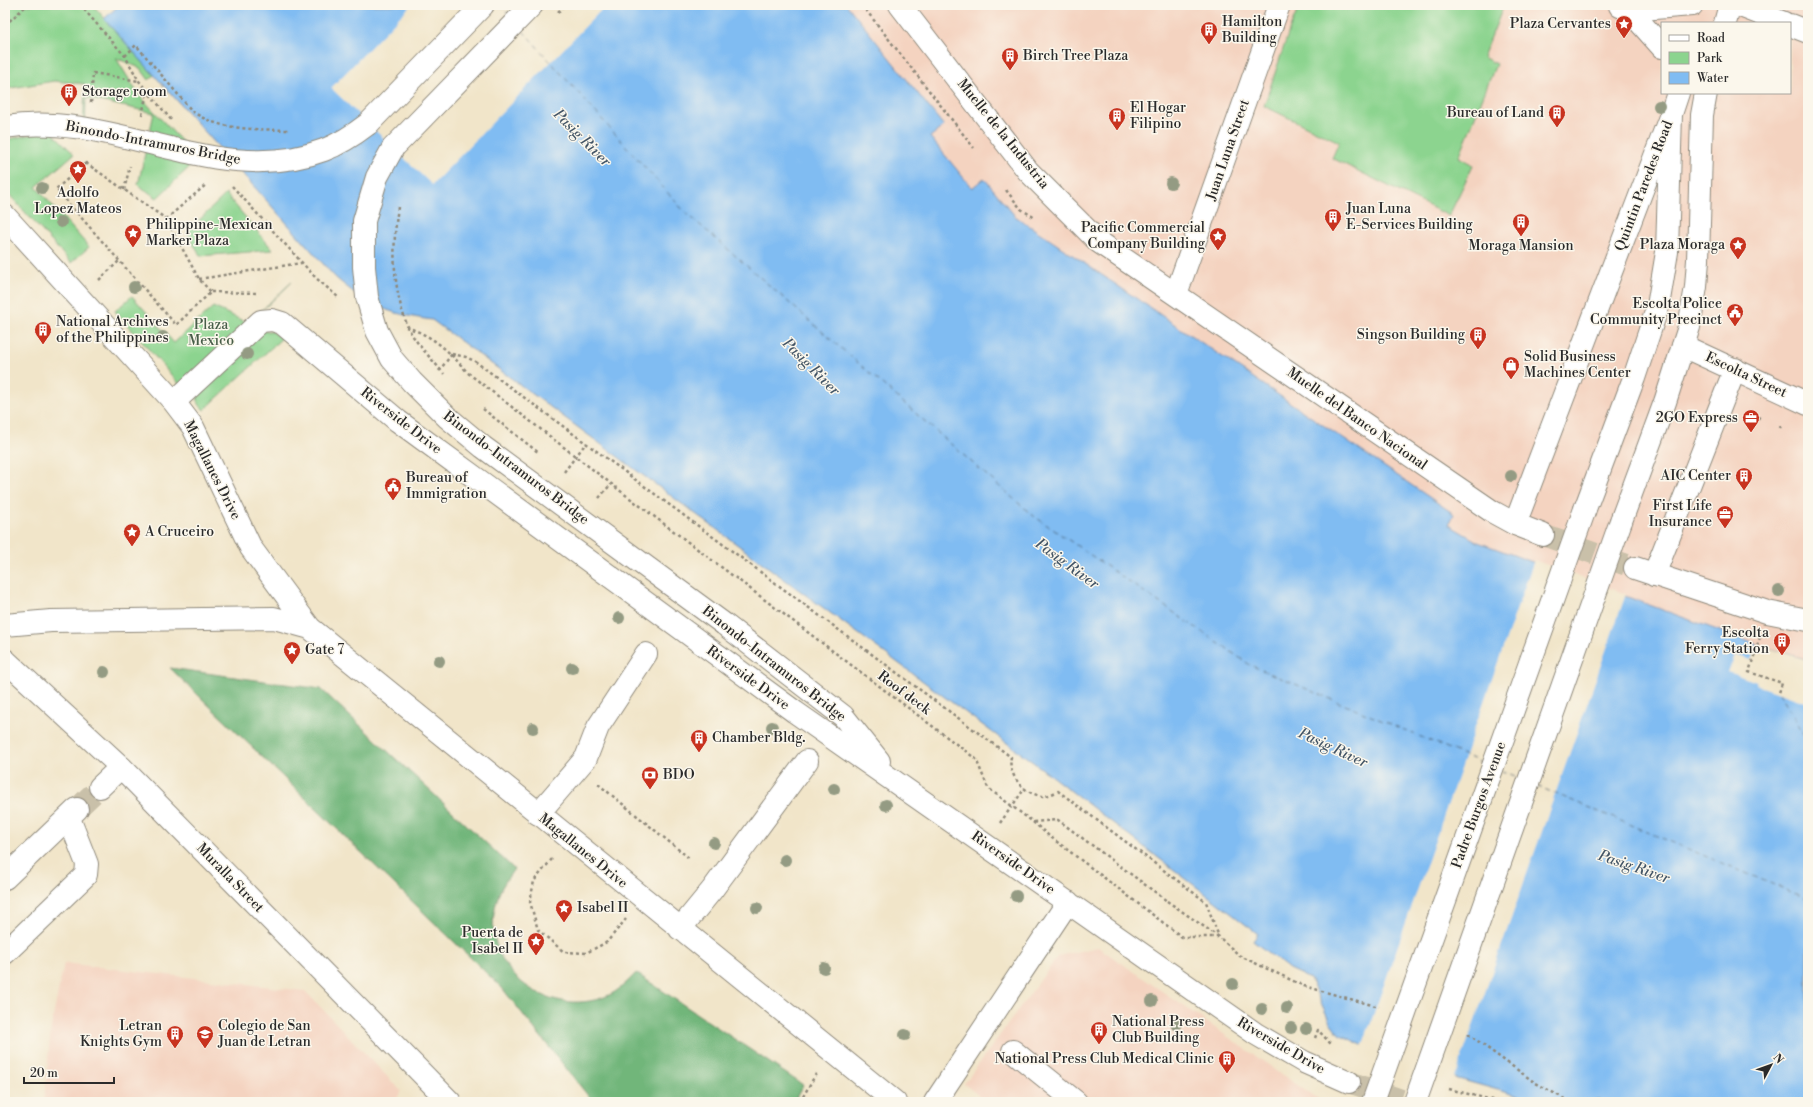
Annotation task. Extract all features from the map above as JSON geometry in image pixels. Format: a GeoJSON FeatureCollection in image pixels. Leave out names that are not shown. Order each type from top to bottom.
{"type":"FeatureCollection","features":[{"type":"Feature","properties":{"kind":"street","name":"Binondo-Intramuros Bridge"},"geometry":{"type":"LineString","coordinates":[[5,127],[41,125],[94,129],[204,156],[252,162],[286,160],[324,150],[350,137],[368,124],[483,5]]}},
{"type":"Feature","properties":{"kind":"street","name":"Binondo-Intramuros Bridge"},"geometry":{"type":"LineString","coordinates":[[532,5],[393,148],[377,177],[364,221],[364,267],[367,298],[377,331],[392,359],[412,382],[447,417],[483,447],[724,624],[843,716],[894,780]]}},
{"type":"Feature","properties":{"kind":"street","name":"Muelle de la Industria"},"geometry":{"type":"LineString","coordinates":[[900,5],[1028,171],[1099,242],[1176,294]]}},
{"type":"Feature","properties":{"kind":"street","name":"Juan Luna Street"},"geometry":{"type":"LineString","coordinates":[[1176,294],[1279,5]]}},
{"type":"Feature","properties":{"kind":"street"},"geometry":{"type":"LineString","coordinates":[[1624,8],[1692,5]]}},
{"type":"Feature","properties":{"kind":"street"},"geometry":{"type":"LineString","coordinates":[[1725,22],[1730,5]]}},
{"type":"Feature","properties":{"kind":"street"},"geometry":{"type":"LineString","coordinates":[[1738,5],[1781,22]]}},
{"type":"Feature","properties":{"kind":"street"},"geometry":{"type":"LineString","coordinates":[[1624,8],[1661,46]]}},
{"type":"Feature","properties":{"kind":"street"},"geometry":{"type":"LineString","coordinates":[[1791,25],[1808,32]]}},
{"type":"Feature","properties":{"kind":"street"},"geometry":{"type":"LineString","coordinates":[[1671,114],[1678,94]]}},
{"type":"Feature","properties":{"kind":"street"},"geometry":{"type":"LineString","coordinates":[[1415,1102],[1621,521],[1665,402],[1689,327],[1696,287],[1702,115],[1706,94]]}},
{"type":"Feature","properties":{"kind":"street","name":"Quintin Paredes Road"},"geometry":{"type":"LineString","coordinates":[[1585,509],[1634,378],[1658,306],[1667,252],[1671,114]]}},
{"type":"Feature","properties":{"kind":"street","name":"Quintin Paredes Road"},"geometry":{"type":"LineString","coordinates":[[1515,524],[1671,114]]}},
{"type":"Feature","properties":{"kind":"street","name":"Magallanes Drive"},"geometry":{"type":"LineString","coordinates":[[5,216],[174,402],[193,427],[251,548],[310,628],[895,1102]]}},
{"type":"Feature","properties":{"kind":"street","name":"Muelle del Banco Nacional"},"geometry":{"type":"LineString","coordinates":[[1176,294],[1469,496],[1515,524],[1543,535]]}},
{"type":"Feature","properties":{"kind":"street","name":"Riverside Drive"},"geometry":{"type":"LineString","coordinates":[[174,402],[261,321],[272,320],[282,323],[398,421],[795,712],[1256,1034],[1304,1062],[1349,1082]]}},
{"type":"Feature","properties":{"kind":"street","name":"Escolta Street"},"geometry":{"type":"LineString","coordinates":[[1683,346],[1808,404]]}},
{"type":"Feature","properties":{"kind":"street"},"geometry":{"type":"LineString","coordinates":[[1735,369],[1645,572],[1767,612],[1808,620]]}},
{"type":"Feature","properties":{"kind":"street","name":"Padre Burgos Avenue"},"geometry":{"type":"LineString","coordinates":[[1372,1102],[1585,509]]}},
{"type":"Feature","properties":{"kind":"street","name":"Magallanes Drive"},"geometry":{"type":"LineString","coordinates":[[5,625],[51,621],[274,618],[310,628]]}},
{"type":"Feature","properties":{"kind":"street"},"geometry":{"type":"LineString","coordinates":[[538,814],[586,758],[598,727],[646,654]]}},
{"type":"Feature","properties":{"kind":"street","name":"Muralla Street"},"geometry":{"type":"LineString","coordinates":[[5,660],[121,767],[450,1102]]}},
{"type":"Feature","properties":{"kind":"street"},"geometry":{"type":"LineString","coordinates":[[680,929],[712,890],[807,761]]}},
{"type":"Feature","properties":{"kind":"street"},"geometry":{"type":"LineString","coordinates":[[100,787],[121,767]]}},
{"type":"Feature","properties":{"kind":"street"},"geometry":{"type":"LineString","coordinates":[[5,878],[73,813],[87,864],[86,875],[5,953]]}},
{"type":"Feature","properties":{"kind":"street"},"geometry":{"type":"LineString","coordinates":[[936,1102],[1068,902]]}},
{"type":"Feature","properties":{"kind":"street"},"geometry":{"type":"LineString","coordinates":[[1013,1051],[1076,1102]]}},
{"type":"Feature","properties":{"kind":"path"},"geometry":{"type":"LineString","coordinates":[[5,25],[27,5]]}},
{"type":"Feature","properties":{"kind":"path"},"geometry":{"type":"LineString","coordinates":[[80,5],[125,56],[139,81],[148,92]]}},
{"type":"Feature","properties":{"kind":"path"},"geometry":{"type":"LineString","coordinates":[[125,56],[136,45],[192,111],[200,117],[229,126],[256,129],[296,130]]}},
{"type":"Feature","properties":{"kind":"path"},"geometry":{"type":"LineString","coordinates":[[93,73],[139,81]]}},
{"type":"Feature","properties":{"kind":"path"},"geometry":{"type":"LineString","coordinates":[[211,292],[199,279],[166,219],[86,163],[56,190],[176,324],[211,292],[265,293]]}},
{"type":"Feature","properties":{"kind":"path"},"geometry":{"type":"LineString","coordinates":[[166,219],[209,182]]}},
{"type":"Feature","properties":{"kind":"path"},"geometry":{"type":"LineString","coordinates":[[398,206],[396,221],[395,277],[400,304],[410,332],[448,379]]}},
{"type":"Feature","properties":{"kind":"path"},"geometry":{"type":"LineString","coordinates":[[98,280],[120,261]]}},
{"type":"Feature","properties":{"kind":"path"},"geometry":{"type":"LineString","coordinates":[[199,279],[302,263]]}},
{"type":"Feature","properties":{"kind":"path","name":"Roof deck"},"geometry":{"type":"LineString","coordinates":[[586,443],[476,362],[466,357],[452,354],[468,373],[611,484],[976,759],[988,788],[1182,937],[1219,937]]}},
{"type":"Feature","properties":{"kind":"path"},"geometry":{"type":"LineString","coordinates":[[479,407],[541,454]]}},
{"type":"Feature","properties":{"kind":"path"},"geometry":{"type":"LineString","coordinates":[[1758,419],[1760,415]]}},
{"type":"Feature","properties":{"kind":"path"},"geometry":{"type":"LineString","coordinates":[[1780,428],[1782,423]]}},
{"type":"Feature","properties":{"kind":"path"},"geometry":{"type":"LineString","coordinates":[[564,472],[586,443],[1011,757],[1009,764],[1010,771],[1016,780],[1025,788],[1044,796],[1058,791],[1206,902],[1219,937]]}},
{"type":"Feature","properties":{"kind":"path"},"geometry":{"type":"LineString","coordinates":[[593,494],[600,499],[611,484]]}},
{"type":"Feature","properties":{"kind":"path"},"geometry":{"type":"LineString","coordinates":[[1767,612],[1750,672],[1782,682],[1779,693]]}},
{"type":"Feature","properties":{"kind":"path"},"geometry":{"type":"LineString","coordinates":[[596,782],[689,858]]}},
{"type":"Feature","properties":{"kind":"path"},"geometry":{"type":"LineString","coordinates":[[1008,812],[1025,788]]}},
{"type":"Feature","properties":{"kind":"path"},"geometry":{"type":"LineString","coordinates":[[1033,822],[1058,820],[1167,902],[1219,937],[1240,956],[1304,986],[1376,1006]]}},
{"type":"Feature","properties":{"kind":"path"},"geometry":{"type":"LineString","coordinates":[[568,838],[534,881],[530,902],[538,930],[564,952],[586,953],[608,942],[643,899]]}},
{"type":"Feature","properties":{"kind":"path"},"geometry":{"type":"LineString","coordinates":[[1318,1030],[1332,1044]]}},
{"type":"Feature","properties":{"kind":"path"},"geometry":{"type":"LineString","coordinates":[[1471,1034],[1534,1082],[1570,1102]]}},
{"type":"Feature","properties":{"kind":"path"},"geometry":{"type":"LineString","coordinates":[[800,1102],[830,1049]]}},
{"type":"Feature","properties":{"kind":"path"},"geometry":{"type":"LineString","coordinates":[[1451,1089],[1500,1102]]}},
{"type":"Feature","properties":{"kind":"shaded area"},"geometry":{"type":"Polygon","coordinates":[[[847,5],[1808,5],[1808,660],[1758,645],[1478,542],[1449,525],[1454,514],[1015,216],[984,179],[972,188],[930,137],[944,125],[847,5]]]}},
{"type":"Feature","properties":{"kind":"shaded area"},"geometry":{"type":"Polygon","coordinates":[[[1098,947],[1322,1102],[987,1102],[964,1084],[1058,956],[1098,947]]]}},
{"type":"Feature","properties":{"kind":"shaded area","name":"Colegio de San Juan de Letran"},"geometry":{"type":"Polygon","coordinates":[[[64,963],[305,991],[401,1091],[395,1102],[44,1102],[51,1027],[64,963]]]}},
{"type":"Feature","properties":{"kind":"green space"},"geometry":{"type":"Polygon","coordinates":[[[5,5],[93,5],[154,75],[149,80],[140,68],[116,58],[138,94],[198,159],[157,198],[138,185],[154,113],[86,98],[85,134],[53,133],[74,154],[36,187],[89,247],[71,263],[5,190],[5,140],[52,130],[83,133],[85,84],[54,81],[5,89],[5,5]]]}},
{"type":"Feature","properties":{"kind":"green space"},"geometry":{"type":"Polygon","coordinates":[[[1300,5],[1504,5],[1483,57],[1496,64],[1459,157],[1473,165],[1449,216],[1332,158],[1339,142],[1264,106],[1290,28],[1300,5]]]}},
{"type":"Feature","properties":{"kind":"green space"},"geometry":{"type":"Polygon","coordinates":[[[226,194],[273,250],[200,256],[187,232],[226,194]]]}},
{"type":"Feature","properties":{"kind":"green space","name":"Plaza Mexico"},"geometry":{"type":"Polygon","coordinates":[[[132,296],[174,343],[213,307],[248,323],[180,385],[115,311],[132,296]]]}},
{"type":"Feature","properties":{"kind":"green space"},"geometry":{"type":"Polygon","coordinates":[[[264,331],[271,331],[282,338],[204,410],[198,402],[198,393],[264,331]]]}},
{"type":"Feature","properties":{"kind":"green space"},"geometry":{"type":"Polygon","coordinates":[[[170,668],[321,689],[514,869],[498,896],[493,924],[497,946],[507,966],[522,982],[540,994],[562,1001],[584,1002],[607,996],[615,992],[636,973],[803,1085],[794,1102],[593,1102],[502,988],[170,668]]]}},
{"type":"Feature","properties":{"kind":"water","name":"Pasig River"},"geometry":{"type":"Polygon","coordinates":[[[116,5],[847,5],[944,126],[930,137],[972,188],[984,178],[1015,216],[1454,514],[1449,525],[1478,542],[1758,645],[1808,660],[1808,1102],[1599,1102],[1600,1099],[1590,1102],[1541,1102],[1455,1078],[1362,1045],[1339,1034],[1330,1022],[1310,979],[1289,969],[1253,941],[1258,934],[1041,768],[432,320],[403,315],[380,307],[358,295],[335,277],[104,19],[117,7],[116,5]]]}},
{"type":"Feature","properties":{"kind":"pier"},"geometry":{"type":"Polygon","coordinates":[[[411,5],[606,5],[432,185],[331,88],[411,5]]]}},
{"type":"Feature","properties":{"kind":"pier"},"geometry":{"type":"Polygon","coordinates":[[[1534,560],[1626,594],[1454,1080],[1362,1047],[1534,560]]]}},
{"type":"Feature","properties":{"kind":"pier"},"geometry":{"type":"Polygon","coordinates":[[[1756,644],[1808,660],[1808,703],[1756,685],[1757,682],[1728,672],[1735,655],[1751,660],[1756,644]]]}},
{"type":"Feature","properties":{"kind":"ferry route"},"geometry":{"type":"LineString","coordinates":[[500,5],[509,15]]}},
{"type":"Feature","properties":{"kind":"ferry route"},"geometry":{"type":"LineString","coordinates":[[523,31],[684,211],[1031,514],[1250,665],[1483,763]]}},
{"type":"Feature","properties":{"kind":"ferry route"},"geometry":{"type":"LineString","coordinates":[[1779,693],[1808,740]]}},
{"type":"Feature","properties":{"kind":"ferry route"},"geometry":{"type":"LineString","coordinates":[[1502,771],[1518,777]]}},
{"type":"Feature","properties":{"kind":"ferry route"},"geometry":{"type":"LineString","coordinates":[[1537,786],[1808,899]]}},
{"type":"Feature","properties":{"kind":"tunnel"},"geometry":{"type":"LineString","coordinates":[[1543,535],[1635,568]]}},
{"type":"Feature","properties":{"kind":"tunnel"},"geometry":{"type":"LineString","coordinates":[[77,809],[100,787]]}},
{"type":"Feature","properties":{"kind":"tunnel"},"geometry":{"type":"LineString","coordinates":[[1349,1082],[1407,1102]]}},
{"type":"Feature","properties":{"kind":"place","name":"Plaza Cervantes"},"geometry":{"type":"Point","coordinates":[1624,39]}},
{"type":"Feature","properties":{"kind":"place","name":"Hamilton Building"},"geometry":{"type":"Point","coordinates":[1209,45]}},
{"type":"Feature","properties":{"kind":"place","name":"Birch Tree Plaza"},"geometry":{"type":"Point","coordinates":[1010,71]}},
{"type":"Feature","properties":{"kind":"place","name":"Storage room"},"geometry":{"type":"Point","coordinates":[69,107]}},
{"type":"Feature","properties":{"kind":"place","name":"Bureau of Land"},"geometry":{"type":"Point","coordinates":[1557,128]}},
{"type":"Feature","properties":{"kind":"place","name":"El Hogar Filipino"},"geometry":{"type":"Point","coordinates":[1117,131]}},
{"type":"Feature","properties":{"kind":"place","name":"Adolfo Lopez Mateos"},"geometry":{"type":"Point","coordinates":[78,184]}},
{"type":"Feature","properties":{"kind":"place","name":"Juan Luna E-Services Building"},"geometry":{"type":"Point","coordinates":[1333,232]}},
{"type":"Feature","properties":{"kind":"place","name":"Moraga Mansion"},"geometry":{"type":"Point","coordinates":[1521,237]}},
{"type":"Feature","properties":{"kind":"place","name":"Philippine-Mexican Marker Plaza"},"geometry":{"type":"Point","coordinates":[133,248]}},
{"type":"Feature","properties":{"kind":"place","name":"Pacific Commercial Company Building"},"geometry":{"type":"Point","coordinates":[1218,251]}},
{"type":"Feature","properties":{"kind":"place","name":"Plaza Moraga"},"geometry":{"type":"Point","coordinates":[1738,260]}},
{"type":"Feature","properties":{"kind":"place","name":"Escolta Police Community Precinct"},"geometry":{"type":"Point","coordinates":[1735,327]}},
{"type":"Feature","properties":{"kind":"place","name":"National Archives of the Philippines"},"geometry":{"type":"Point","coordinates":[43,345]}},
{"type":"Feature","properties":{"kind":"place","name":"Singson Building"},"geometry":{"type":"Point","coordinates":[1478,350]}},
{"type":"Feature","properties":{"kind":"place","name":"Solid Business Machines Center"},"geometry":{"type":"Point","coordinates":[1511,380]}},
{"type":"Feature","properties":{"kind":"place","name":"2GO Express"},"geometry":{"type":"Point","coordinates":[1751,433]}},
{"type":"Feature","properties":{"kind":"place","name":"AIC Center"},"geometry":{"type":"Point","coordinates":[1744,491]}},
{"type":"Feature","properties":{"kind":"place","name":"Bureau of Immigration"},"geometry":{"type":"Point","coordinates":[393,501]}},
{"type":"Feature","properties":{"kind":"place","name":"First Life Insurance"},"geometry":{"type":"Point","coordinates":[1725,529]}},
{"type":"Feature","properties":{"kind":"place","name":"A Cruceiro"},"geometry":{"type":"Point","coordinates":[132,547]}},
{"type":"Feature","properties":{"kind":"place","name":"Escolta Ferry Station"},"geometry":{"type":"Point","coordinates":[1782,656]}},
{"type":"Feature","properties":{"kind":"place","name":"Gate 7"},"geometry":{"type":"Point","coordinates":[292,665]}},
{"type":"Feature","properties":{"kind":"place","name":"Chamber Bldg."},"geometry":{"type":"Point","coordinates":[699,753]}},
{"type":"Feature","properties":{"kind":"place","name":"BDO"},"geometry":{"type":"Point","coordinates":[650,790]}},
{"type":"Feature","properties":{"kind":"place","name":"Isabel II"},"geometry":{"type":"Point","coordinates":[564,923]}},
{"type":"Feature","properties":{"kind":"place","name":"Puerta de Isabel II"},"geometry":{"type":"Point","coordinates":[536,956]}},
{"type":"Feature","properties":{"kind":"place","name":"National Press Club Building"},"geometry":{"type":"Point","coordinates":[1099,1045]}},
{"type":"Feature","properties":{"kind":"place","name":"Letran Knights Gym"},"geometry":{"type":"Point","coordinates":[175,1049]}},
{"type":"Feature","properties":{"kind":"place","name":"Colegio de San Juan de Letran"},"geometry":{"type":"Point","coordinates":[205,1049]}},
{"type":"Feature","properties":{"kind":"place","name":"National Press Club Medical Clinic"},"geometry":{"type":"Point","coordinates":[1227,1074]}}]}
